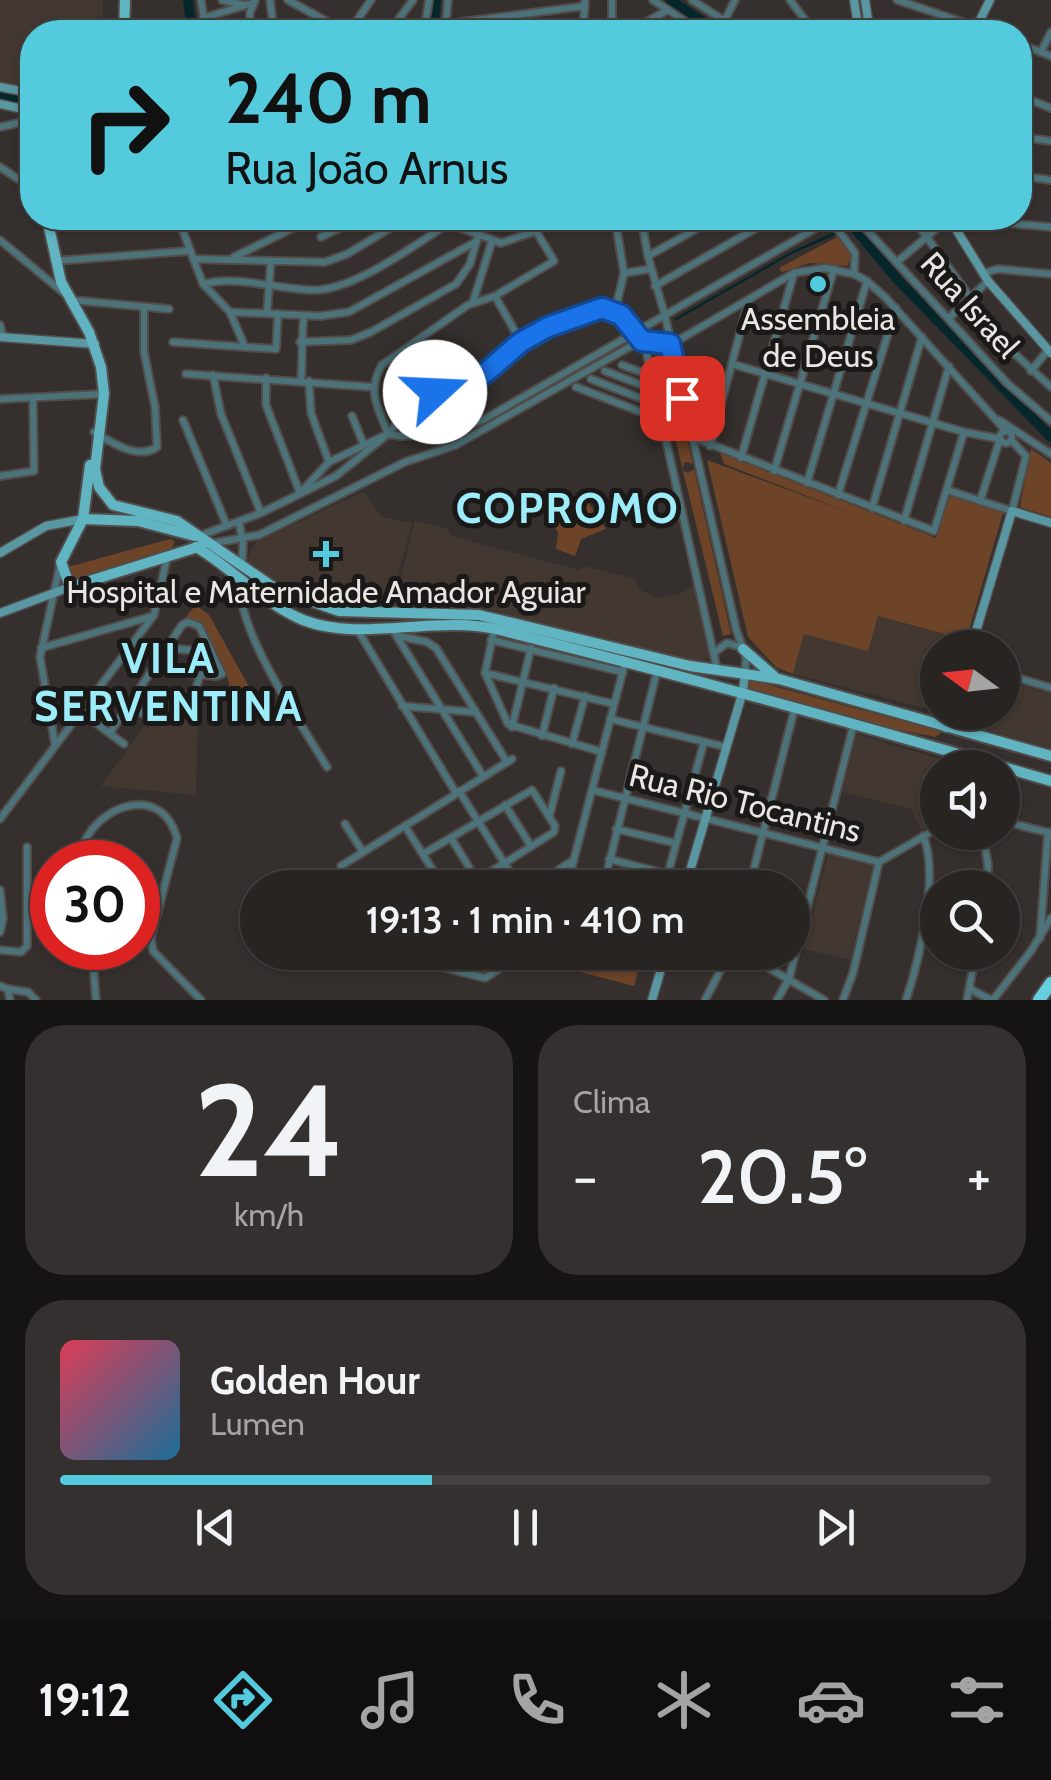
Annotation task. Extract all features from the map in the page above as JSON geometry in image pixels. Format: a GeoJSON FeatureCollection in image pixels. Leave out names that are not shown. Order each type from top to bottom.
{"type":"FeatureCollection","features":[{"type":"Feature","properties":{"kind":"highway"},"geometry":{"type":"LineString","coordinates":[[1039,1000],[1051,983]]}},
{"type":"Feature","properties":{"kind":"main road"},"geometry":{"type":"LineString","coordinates":[[48,230],[54,261],[91,344],[101,395],[84,519],[62,562],[70,587],[171,556],[197,541]]}},
{"type":"Feature","properties":{"kind":"main road"},"geometry":{"type":"LineString","coordinates":[[96,434],[95,470],[107,500],[121,507],[165,516],[294,615],[339,628],[394,631],[451,624],[624,668],[723,686],[906,737],[936,750]]}},
{"type":"Feature","properties":{"kind":"main road"},"geometry":{"type":"LineString","coordinates":[[84,519],[138,521],[211,544],[288,595],[344,612],[479,615],[717,670],[779,680],[920,721]]}},
{"type":"Feature","properties":{"kind":"main road"},"geometry":{"type":"LineString","coordinates":[[171,556],[177,532]]}},
{"type":"Feature","properties":{"kind":"main road"},"geometry":{"type":"LineString","coordinates":[[339,628],[344,623],[344,612]]}},
{"type":"Feature","properties":{"kind":"main road"},"geometry":{"type":"LineString","coordinates":[[738,646],[779,680]]}},
{"type":"Feature","properties":{"kind":"main road"},"geometry":{"type":"LineString","coordinates":[[717,670],[723,686]]}},
{"type":"Feature","properties":{"kind":"main road"},"geometry":{"type":"LineString","coordinates":[[906,737],[938,740],[945,730]]}},
{"type":"Feature","properties":{"kind":"main road"},"geometry":{"type":"LineString","coordinates":[[953,730],[1047,755]]}},
{"type":"Feature","properties":{"kind":"main road"},"geometry":{"type":"LineString","coordinates":[[970,750],[976,744],[1007,750]]}},
{"type":"Feature","properties":{"kind":"main road"},"geometry":{"type":"LineString","coordinates":[[1020,753],[1047,755]]}},
{"type":"Feature","properties":{"kind":"main road"},"geometry":{"type":"LineString","coordinates":[[1020,774],[1051,781]]}},
{"type":"Feature","properties":{"kind":"street"},"geometry":{"type":"LineString","coordinates":[[201,0],[203,18],[251,3]]}},
{"type":"Feature","properties":{"kind":"street"},"geometry":{"type":"LineString","coordinates":[[222,0],[251,3]]}},
{"type":"Feature","properties":{"kind":"street"},"geometry":{"type":"LineString","coordinates":[[270,0],[272,20]]}},
{"type":"Feature","properties":{"kind":"street"},"geometry":{"type":"LineString","coordinates":[[288,0],[325,20]]}},
{"type":"Feature","properties":{"kind":"street"},"geometry":{"type":"LineString","coordinates":[[653,0],[683,20]]}},
{"type":"Feature","properties":{"kind":"street"},"geometry":{"type":"LineString","coordinates":[[692,0],[704,3],[723,20]]}},
{"type":"Feature","properties":{"kind":"street"},"geometry":{"type":"LineString","coordinates":[[897,0],[913,2],[953,20]]}},
{"type":"Feature","properties":{"kind":"street"},"geometry":{"type":"LineString","coordinates":[[475,20],[585,3]]}},
{"type":"Feature","properties":{"kind":"street"},"geometry":{"type":"LineString","coordinates":[[650,20],[668,10]]}},
{"type":"Feature","properties":{"kind":"street"},"geometry":{"type":"LineString","coordinates":[[1041,52],[1051,32]]}},
{"type":"Feature","properties":{"kind":"street"},"geometry":{"type":"LineString","coordinates":[[1032,49],[1051,56]]}},
{"type":"Feature","properties":{"kind":"street"},"geometry":{"type":"LineString","coordinates":[[182,230],[203,284],[230,312],[244,347]]}},
{"type":"Feature","properties":{"kind":"street"},"geometry":{"type":"LineString","coordinates":[[234,258],[287,230]]}},
{"type":"Feature","properties":{"kind":"street"},"geometry":{"type":"LineString","coordinates":[[321,237],[335,230]]}},
{"type":"Feature","properties":{"kind":"street"},"geometry":{"type":"LineString","coordinates":[[194,258],[318,262],[336,259],[386,230]]}},
{"type":"Feature","properties":{"kind":"street"},"geometry":{"type":"LineString","coordinates":[[203,284],[313,291],[340,286],[438,230]]}},
{"type":"Feature","properties":{"kind":"street"},"geometry":{"type":"LineString","coordinates":[[388,434],[372,387],[388,360],[473,302],[495,296],[552,264],[553,257],[540,232],[501,243],[462,230]]}},
{"type":"Feature","properties":{"kind":"street"},"geometry":{"type":"LineString","coordinates":[[300,342],[352,340],[456,284],[470,264],[480,230]]}},
{"type":"Feature","properties":{"kind":"street"},"geometry":{"type":"LineString","coordinates":[[615,310],[624,273],[617,230]]}},
{"type":"Feature","properties":{"kind":"street"},"geometry":{"type":"LineString","coordinates":[[643,230],[745,672],[690,870]]}},
{"type":"Feature","properties":{"kind":"street"},"geometry":{"type":"LineString","coordinates":[[648,256],[695,230]]}},
{"type":"Feature","properties":{"kind":"street"},"geometry":{"type":"LineString","coordinates":[[655,286],[753,230]]}},
{"type":"Feature","properties":{"kind":"street"},"geometry":{"type":"LineString","coordinates":[[300,494],[329,462],[388,434],[423,435],[475,424],[811,230]]}},
{"type":"Feature","properties":{"kind":"street"},"geometry":{"type":"LineString","coordinates":[[838,230],[855,254],[854,274]]}},
{"type":"Feature","properties":{"kind":"street","name":"Rua Israel"},"geometry":{"type":"LineString","coordinates":[[867,230],[1007,382],[1051,421]]}},
{"type":"Feature","properties":{"kind":"street"},"geometry":{"type":"LineString","coordinates":[[924,230],[1003,342],[1051,386]]}},
{"type":"Feature","properties":{"kind":"street"},"geometry":{"type":"LineString","coordinates":[[897,262],[933,230]]}},
{"type":"Feature","properties":{"kind":"street"},"geometry":{"type":"LineString","coordinates":[[957,230],[986,277],[1049,351],[1031,371]]}},
{"type":"Feature","properties":{"kind":"street"},"geometry":{"type":"LineString","coordinates":[[230,312],[304,316],[349,312],[478,237]]}},
{"type":"Feature","properties":{"kind":"street"},"geometry":{"type":"LineString","coordinates":[[0,240],[70,301],[169,310]]}},
{"type":"Feature","properties":{"kind":"street"},"geometry":{"type":"LineString","coordinates":[[473,302],[492,240]]}},
{"type":"Feature","properties":{"kind":"street"},"geometry":{"type":"LineString","coordinates":[[54,261],[188,250]]}},
{"type":"Feature","properties":{"kind":"street"},"geometry":{"type":"LineString","coordinates":[[267,313],[271,261]]}},
{"type":"Feature","properties":{"kind":"street"},"geometry":{"type":"LineString","coordinates":[[624,273],[651,269]]}},
{"type":"Feature","properties":{"kind":"street"},"geometry":{"type":"LineString","coordinates":[[774,471],[834,269]]}},
{"type":"Feature","properties":{"kind":"street"},"geometry":{"type":"LineString","coordinates":[[211,544],[258,536],[405,462],[477,438],[642,341],[670,344],[794,273],[834,269],[867,281],[896,308],[1011,433],[1011,440],[1026,456],[976,630]]}},
{"type":"Feature","properties":{"kind":"street"},"geometry":{"type":"LineString","coordinates":[[949,318],[998,269],[1051,274]]}},
{"type":"Feature","properties":{"kind":"street"},"geometry":{"type":"LineString","coordinates":[[741,458],[794,273]]}},
{"type":"Feature","properties":{"kind":"street"},"geometry":{"type":"LineString","coordinates":[[807,484],[867,281]]}},
{"type":"Feature","properties":{"kind":"street"},"geometry":{"type":"LineString","coordinates":[[495,296],[521,342]]}},
{"type":"Feature","properties":{"kind":"street"},"geometry":{"type":"LineString","coordinates":[[695,453],[709,445],[750,298]]}},
{"type":"Feature","properties":{"kind":"street"},"geometry":{"type":"LineString","coordinates":[[838,496],[896,308]]}},
{"type":"Feature","properties":{"kind":"street"},"geometry":{"type":"LineString","coordinates":[[96,434],[132,450],[148,452],[156,447],[155,407],[144,352],[144,309]]}},
{"type":"Feature","properties":{"kind":"street"},"geometry":{"type":"LineString","coordinates":[[197,541],[336,476],[388,434],[418,398],[484,374],[521,342],[591,309],[615,310],[642,341],[652,376],[717,670]]}},
{"type":"Feature","properties":{"kind":"street"},"geometry":{"type":"LineString","coordinates":[[173,342],[276,349],[278,314]]}},
{"type":"Feature","properties":{"kind":"street"},"geometry":{"type":"LineString","coordinates":[[304,316],[300,342],[305,380],[311,413],[329,462]]}},
{"type":"Feature","properties":{"kind":"street"},"geometry":{"type":"LineString","coordinates":[[0,325],[1,338],[91,344]]}},
{"type":"Feature","properties":{"kind":"street"},"geometry":{"type":"LineString","coordinates":[[872,508],[922,337]]}},
{"type":"Feature","properties":{"kind":"street"},"geometry":{"type":"LineString","coordinates":[[732,364],[1004,443],[1011,440]]}},
{"type":"Feature","properties":{"kind":"street"},"geometry":{"type":"LineString","coordinates":[[622,365],[652,376]]}},
{"type":"Feature","properties":{"kind":"street"},"geometry":{"type":"LineString","coordinates":[[904,521],[949,366]]}},
{"type":"Feature","properties":{"kind":"street"},"geometry":{"type":"LineString","coordinates":[[605,371],[655,390]]}},
{"type":"Feature","properties":{"kind":"street"},"geometry":{"type":"LineString","coordinates":[[186,374],[372,387]]}},
{"type":"Feature","properties":{"kind":"street"},"geometry":{"type":"LineString","coordinates":[[213,375],[221,414],[261,513]]}},
{"type":"Feature","properties":{"kind":"street"},"geometry":{"type":"LineString","coordinates":[[266,378],[266,404],[300,494]]}},
{"type":"Feature","properties":{"kind":"street"},"geometry":{"type":"LineString","coordinates":[[591,380],[658,405]]}},
{"type":"Feature","properties":{"kind":"street"},"geometry":{"type":"LineString","coordinates":[[576,387],[662,420]]}},
{"type":"Feature","properties":{"kind":"street"},"geometry":{"type":"LineString","coordinates":[[0,399],[101,395]]}},
{"type":"Feature","properties":{"kind":"street"},"geometry":{"type":"LineString","coordinates":[[0,476],[32,474],[35,469],[33,398]]}},
{"type":"Feature","properties":{"kind":"street"},"geometry":{"type":"LineString","coordinates":[[352,416],[364,445]]}},
{"type":"Feature","properties":{"kind":"street"},"geometry":{"type":"LineString","coordinates":[[998,419],[1051,454]]}},
{"type":"Feature","properties":{"kind":"street"},"geometry":{"type":"LineString","coordinates":[[183,420],[226,526]]}},
{"type":"Feature","properties":{"kind":"street"},"geometry":{"type":"LineString","coordinates":[[980,501],[1001,433],[1006,430]]}},
{"type":"Feature","properties":{"kind":"street"},"geometry":{"type":"LineString","coordinates":[[692,437],[934,532],[964,432]]}},
{"type":"Feature","properties":{"kind":"street"},"geometry":{"type":"LineString","coordinates":[[948,490],[1051,522]]}},
{"type":"Feature","properties":{"kind":"street"},"geometry":{"type":"LineString","coordinates":[[0,552],[46,526],[84,519]]}},
{"type":"Feature","properties":{"kind":"street"},"geometry":{"type":"LineString","coordinates":[[239,522],[242,565]]}},
{"type":"Feature","properties":{"kind":"street"},"geometry":{"type":"LineString","coordinates":[[243,552],[258,536]]}},
{"type":"Feature","properties":{"kind":"street"},"geometry":{"type":"LineString","coordinates":[[0,819],[154,615],[171,556]]}},
{"type":"Feature","properties":{"kind":"street"},"geometry":{"type":"LineString","coordinates":[[55,746],[41,669],[42,648],[62,562]]}},
{"type":"Feature","properties":{"kind":"street"},"geometry":{"type":"LineString","coordinates":[[243,579],[240,600],[248,627],[327,768]]}},
{"type":"Feature","properties":{"kind":"street"},"geometry":{"type":"LineString","coordinates":[[0,614],[70,587]]}},
{"type":"Feature","properties":{"kind":"street"},"geometry":{"type":"LineString","coordinates":[[42,648],[154,615]]}},
{"type":"Feature","properties":{"kind":"street"},"geometry":{"type":"LineString","coordinates":[[110,734],[182,625],[188,622],[199,626],[222,671],[220,676],[154,670]]}},
{"type":"Feature","properties":{"kind":"street"},"geometry":{"type":"LineString","coordinates":[[357,628],[402,706],[508,870]]}},
{"type":"Feature","properties":{"kind":"street"},"geometry":{"type":"LineString","coordinates":[[394,631],[483,776]]}},
{"type":"Feature","properties":{"kind":"street"},"geometry":{"type":"LineString","coordinates":[[340,866],[509,761],[433,645],[394,631]]}},
{"type":"Feature","properties":{"kind":"street"},"geometry":{"type":"LineString","coordinates":[[571,870],[624,668],[532,648],[493,634],[485,673],[502,717],[512,727],[602,752]]}},
{"type":"Feature","properties":{"kind":"street"},"geometry":{"type":"LineString","coordinates":[[714,652],[722,645],[738,646]]}},
{"type":"Feature","properties":{"kind":"street"},"geometry":{"type":"LineString","coordinates":[[167,648],[212,652]]}},
{"type":"Feature","properties":{"kind":"street"},"geometry":{"type":"LineString","coordinates":[[512,727],[532,648]]}},
{"type":"Feature","properties":{"kind":"street"},"geometry":{"type":"LineString","coordinates":[[607,870],[657,671]]}},
{"type":"Feature","properties":{"kind":"street"},"geometry":{"type":"LineString","coordinates":[[485,673],[614,704]]}},
{"type":"Feature","properties":{"kind":"street"},"geometry":{"type":"LineString","coordinates":[[141,690],[194,696],[200,675]]}},
{"type":"Feature","properties":{"kind":"street"},"geometry":{"type":"LineString","coordinates":[[1020,679],[1051,688]]}},
{"type":"Feature","properties":{"kind":"street"},"geometry":{"type":"LineString","coordinates":[[542,736],[554,688]]}},
{"type":"Feature","properties":{"kind":"street"},"geometry":{"type":"LineString","coordinates":[[572,744],[584,696]]}},
{"type":"Feature","properties":{"kind":"street"},"geometry":{"type":"LineString","coordinates":[[130,706],[148,717]]}},
{"type":"Feature","properties":{"kind":"street"},"geometry":{"type":"LineString","coordinates":[[402,706],[474,712]]}},
{"type":"Feature","properties":{"kind":"street"},"geometry":{"type":"LineString","coordinates":[[754,870],[796,706]]}},
{"type":"Feature","properties":{"kind":"street"},"geometry":{"type":"LineString","coordinates":[[81,712],[124,744]]}},
{"type":"Feature","properties":{"kind":"street"},"geometry":{"type":"LineString","coordinates":[[610,719],[726,747]]}},
{"type":"Feature","properties":{"kind":"street"},"geometry":{"type":"LineString","coordinates":[[777,1000],[788,979],[854,722]]}},
{"type":"Feature","properties":{"kind":"street"},"geometry":{"type":"LineString","coordinates":[[668,870],[704,742]]}},
{"type":"Feature","properties":{"kind":"street"},"geometry":{"type":"LineString","coordinates":[[550,815],[561,772]]}},
{"type":"Feature","properties":{"kind":"street"},"geometry":{"type":"LineString","coordinates":[[423,854],[526,790],[535,792],[550,815],[554,832],[491,870]]}},
{"type":"Feature","properties":{"kind":"street","name":"Rua Rio Tocantins"},"geometry":{"type":"LineString","coordinates":[[592,790],[879,862],[920,838]]}},
{"type":"Feature","properties":{"kind":"street"},"geometry":{"type":"LineString","coordinates":[[83,840],[117,811],[133,804],[148,803],[164,812],[178,838],[160,905]]}},
{"type":"Feature","properties":{"kind":"street"},"geometry":{"type":"LineString","coordinates":[[505,804],[531,846]]}},
{"type":"Feature","properties":{"kind":"street"},"geometry":{"type":"LineString","coordinates":[[345,824],[363,852]]}},
{"type":"Feature","properties":{"kind":"street"},"geometry":{"type":"LineString","coordinates":[[1020,825],[1050,832],[1040,938]]}},
{"type":"Feature","properties":{"kind":"street"},"geometry":{"type":"LineString","coordinates":[[405,826],[433,870]]}},
{"type":"Feature","properties":{"kind":"street"},"geometry":{"type":"LineString","coordinates":[[616,830],[676,843]]}},
{"type":"Feature","properties":{"kind":"street"},"geometry":{"type":"LineString","coordinates":[[451,838],[471,870]]}},
{"type":"Feature","properties":{"kind":"street"},"geometry":{"type":"LineString","coordinates":[[0,950],[21,952],[27,946],[27,847]]}},
{"type":"Feature","properties":{"kind":"street"},"geometry":{"type":"LineString","coordinates":[[906,1000],[930,880],[928,850]]}},
{"type":"Feature","properties":{"kind":"street"},"geometry":{"type":"LineString","coordinates":[[609,859],[652,870]]}},
{"type":"Feature","properties":{"kind":"street"},"geometry":{"type":"LineString","coordinates":[[557,870],[574,860]]}},
{"type":"Feature","properties":{"kind":"street"},"geometry":{"type":"LineString","coordinates":[[843,1000],[853,974],[879,862]]}},
{"type":"Feature","properties":{"kind":"street"},"geometry":{"type":"LineString","coordinates":[[0,886],[0,932]]}},
{"type":"Feature","properties":{"kind":"street"},"geometry":{"type":"LineString","coordinates":[[970,989],[992,1000],[1051,918]]}},
{"type":"Feature","properties":{"kind":"street"},"geometry":{"type":"LineString","coordinates":[[160,958],[200,1000]]}},
{"type":"Feature","properties":{"kind":"street"},"geometry":{"type":"LineString","coordinates":[[94,970],[96,1000]]}},
{"type":"Feature","properties":{"kind":"street"},"geometry":{"type":"LineString","coordinates":[[453,970],[484,978],[496,970]]}},
{"type":"Feature","properties":{"kind":"street"},"geometry":{"type":"LineString","coordinates":[[652,1000],[661,970]]}},
{"type":"Feature","properties":{"kind":"street"},"geometry":{"type":"LineString","coordinates":[[706,1000],[721,970]]}},
{"type":"Feature","properties":{"kind":"street"},"geometry":{"type":"LineString","coordinates":[[772,970],[824,1000]]}},
{"type":"Feature","properties":{"kind":"street"},"geometry":{"type":"LineString","coordinates":[[966,1000],[973,970]]}},
{"type":"Feature","properties":{"kind":"street"},"geometry":{"type":"LineString","coordinates":[[4,988],[10,1000]]}},
{"type":"Feature","properties":{"kind":"street"},"geometry":{"type":"LineString","coordinates":[[4,988],[28,992],[36,1000]]}},
{"type":"Feature","properties":{"kind":"shaded area"},"geometry":{"type":"Polygon","coordinates":[[[0,0],[103,0],[102,20],[20,20],[20,88],[0,84],[0,0]]]}},
{"type":"Feature","properties":{"kind":"shaded area"},"geometry":{"type":"Polygon","coordinates":[[[839,236],[853,255],[847,266],[810,263],[782,272],[779,268],[839,236]]]}},
{"type":"Feature","properties":{"kind":"shaded area"},"geometry":{"type":"Polygon","coordinates":[[[653,347],[665,348],[693,464],[685,462],[682,469],[653,347]]]}},
{"type":"Feature","properties":{"kind":"shaded area"},"geometry":{"type":"Polygon","coordinates":[[[1031,449],[1051,463],[1051,517],[1020,507],[1031,449]]]}},
{"type":"Feature","properties":{"kind":"shaded area"},"geometry":{"type":"Polygon","coordinates":[[[720,453],[936,538],[950,496],[1003,513],[969,630],[930,630],[878,616],[868,651],[804,634],[793,674],[776,667],[748,637],[707,460],[859,516],[724,464],[720,453]]]}},
{"type":"Feature","properties":{"kind":"shaded area"},"geometry":{"type":"Polygon","coordinates":[[[694,469],[731,634],[723,636],[683,470],[688,473],[694,469]]]}},
{"type":"Feature","properties":{"kind":"shaded area","name":"Hospital e Maternidade Amador Aguiar"},"geometry":{"type":"Polygon","coordinates":[[[363,492],[382,517],[412,523],[389,610],[334,607],[274,584],[249,564],[247,558],[257,541],[363,492]]]}},
{"type":"Feature","properties":{"kind":"shaded area"},"geometry":{"type":"Polygon","coordinates":[[[561,497],[585,498],[606,529],[581,539],[575,556],[556,549],[558,533],[543,507],[545,502],[561,497]]]}},
{"type":"Feature","properties":{"kind":"shaded area"},"geometry":{"type":"Polygon","coordinates":[[[415,521],[448,529],[451,536],[579,570],[583,566],[633,578],[642,591],[658,598],[678,595],[694,585],[709,657],[699,663],[480,607],[392,610],[415,521]]]}},
{"type":"Feature","properties":{"kind":"shaded area"},"geometry":{"type":"Polygon","coordinates":[[[170,539],[175,541],[171,550],[69,580],[64,568],[170,539]]]}},
{"type":"Feature","properties":{"kind":"shaded area"},"geometry":{"type":"Polygon","coordinates":[[[196,605],[209,615],[252,692],[231,699],[224,669],[210,641],[199,623],[184,619],[196,605]]]}},
{"type":"Feature","properties":{"kind":"shaded area"},"geometry":{"type":"Polygon","coordinates":[[[878,616],[928,630],[920,630],[920,707],[793,674],[804,634],[878,616]]]}},
{"type":"Feature","properties":{"kind":"shaded area"},"geometry":{"type":"Polygon","coordinates":[[[747,679],[920,726],[920,730],[942,732],[935,737],[876,725],[746,688],[747,679]]]}},
{"type":"Feature","properties":{"kind":"shaded area"},"geometry":{"type":"Polygon","coordinates":[[[1020,685],[1051,694],[1051,748],[988,730],[1020,730],[1020,685]]]}},
{"type":"Feature","properties":{"kind":"shaded area"},"geometry":{"type":"Polygon","coordinates":[[[166,697],[198,700],[196,795],[101,786],[166,697]]]}},
{"type":"Feature","properties":{"kind":"shaded area"},"geometry":{"type":"Polygon","coordinates":[[[857,734],[920,753],[920,827],[911,809],[842,792],[857,734]]]}},
{"type":"Feature","properties":{"kind":"shaded area"},"geometry":{"type":"Polygon","coordinates":[[[828,854],[873,865],[850,960],[810,950],[810,925],[828,854]]]}},
{"type":"Feature","properties":{"kind":"shaded area"},"geometry":{"type":"Polygon","coordinates":[[[573,970],[638,970],[634,986],[573,970]]]}},
{"type":"Feature","properties":{"kind":"waterway"},"geometry":{"type":"LineString","coordinates":[[188,0],[190,20]]}},
{"type":"Feature","properties":{"kind":"waterway"},"geometry":{"type":"LineString","coordinates":[[434,20],[436,0]]}},
{"type":"Feature","properties":{"kind":"waterway"},"geometry":{"type":"LineString","coordinates":[[670,0],[700,20]]}},
{"type":"Feature","properties":{"kind":"waterway"},"geometry":{"type":"LineString","coordinates":[[0,96],[20,100]]}},
{"type":"Feature","properties":{"kind":"waterway"},"geometry":{"type":"LineString","coordinates":[[856,230],[897,279],[1051,437]]}},
{"type":"Feature","properties":{"kind":"waterway"},"geometry":{"type":"LineString","coordinates":[[676,319],[793,252],[836,233]]}},
{"type":"Feature","properties":{"kind":"place","name":"Assembleia de Deus"},"geometry":{"type":"Point","coordinates":[818,284]}},
{"type":"Feature","properties":{"kind":"place","name":"Hospital e Maternidade Amador Aguiar"},"geometry":{"type":"Point","coordinates":[326,554]}},
{"type":"Feature","properties":{"kind":"district","name":"COPROMO"},"geometry":{"type":"Point","coordinates":[568,508]}},
{"type":"Feature","properties":{"kind":"district","name":"VILA SERVENTINA"},"geometry":{"type":"Point","coordinates":[169,682]}},
{"type":"Feature","properties":{"kind":"route"},"geometry":{"type":"LineString","coordinates":[[435,392],[484,374],[521,342],[548,327],[591,309],[609,308],[621,315],[642,341],[670,344],[682,398]]}}]}
